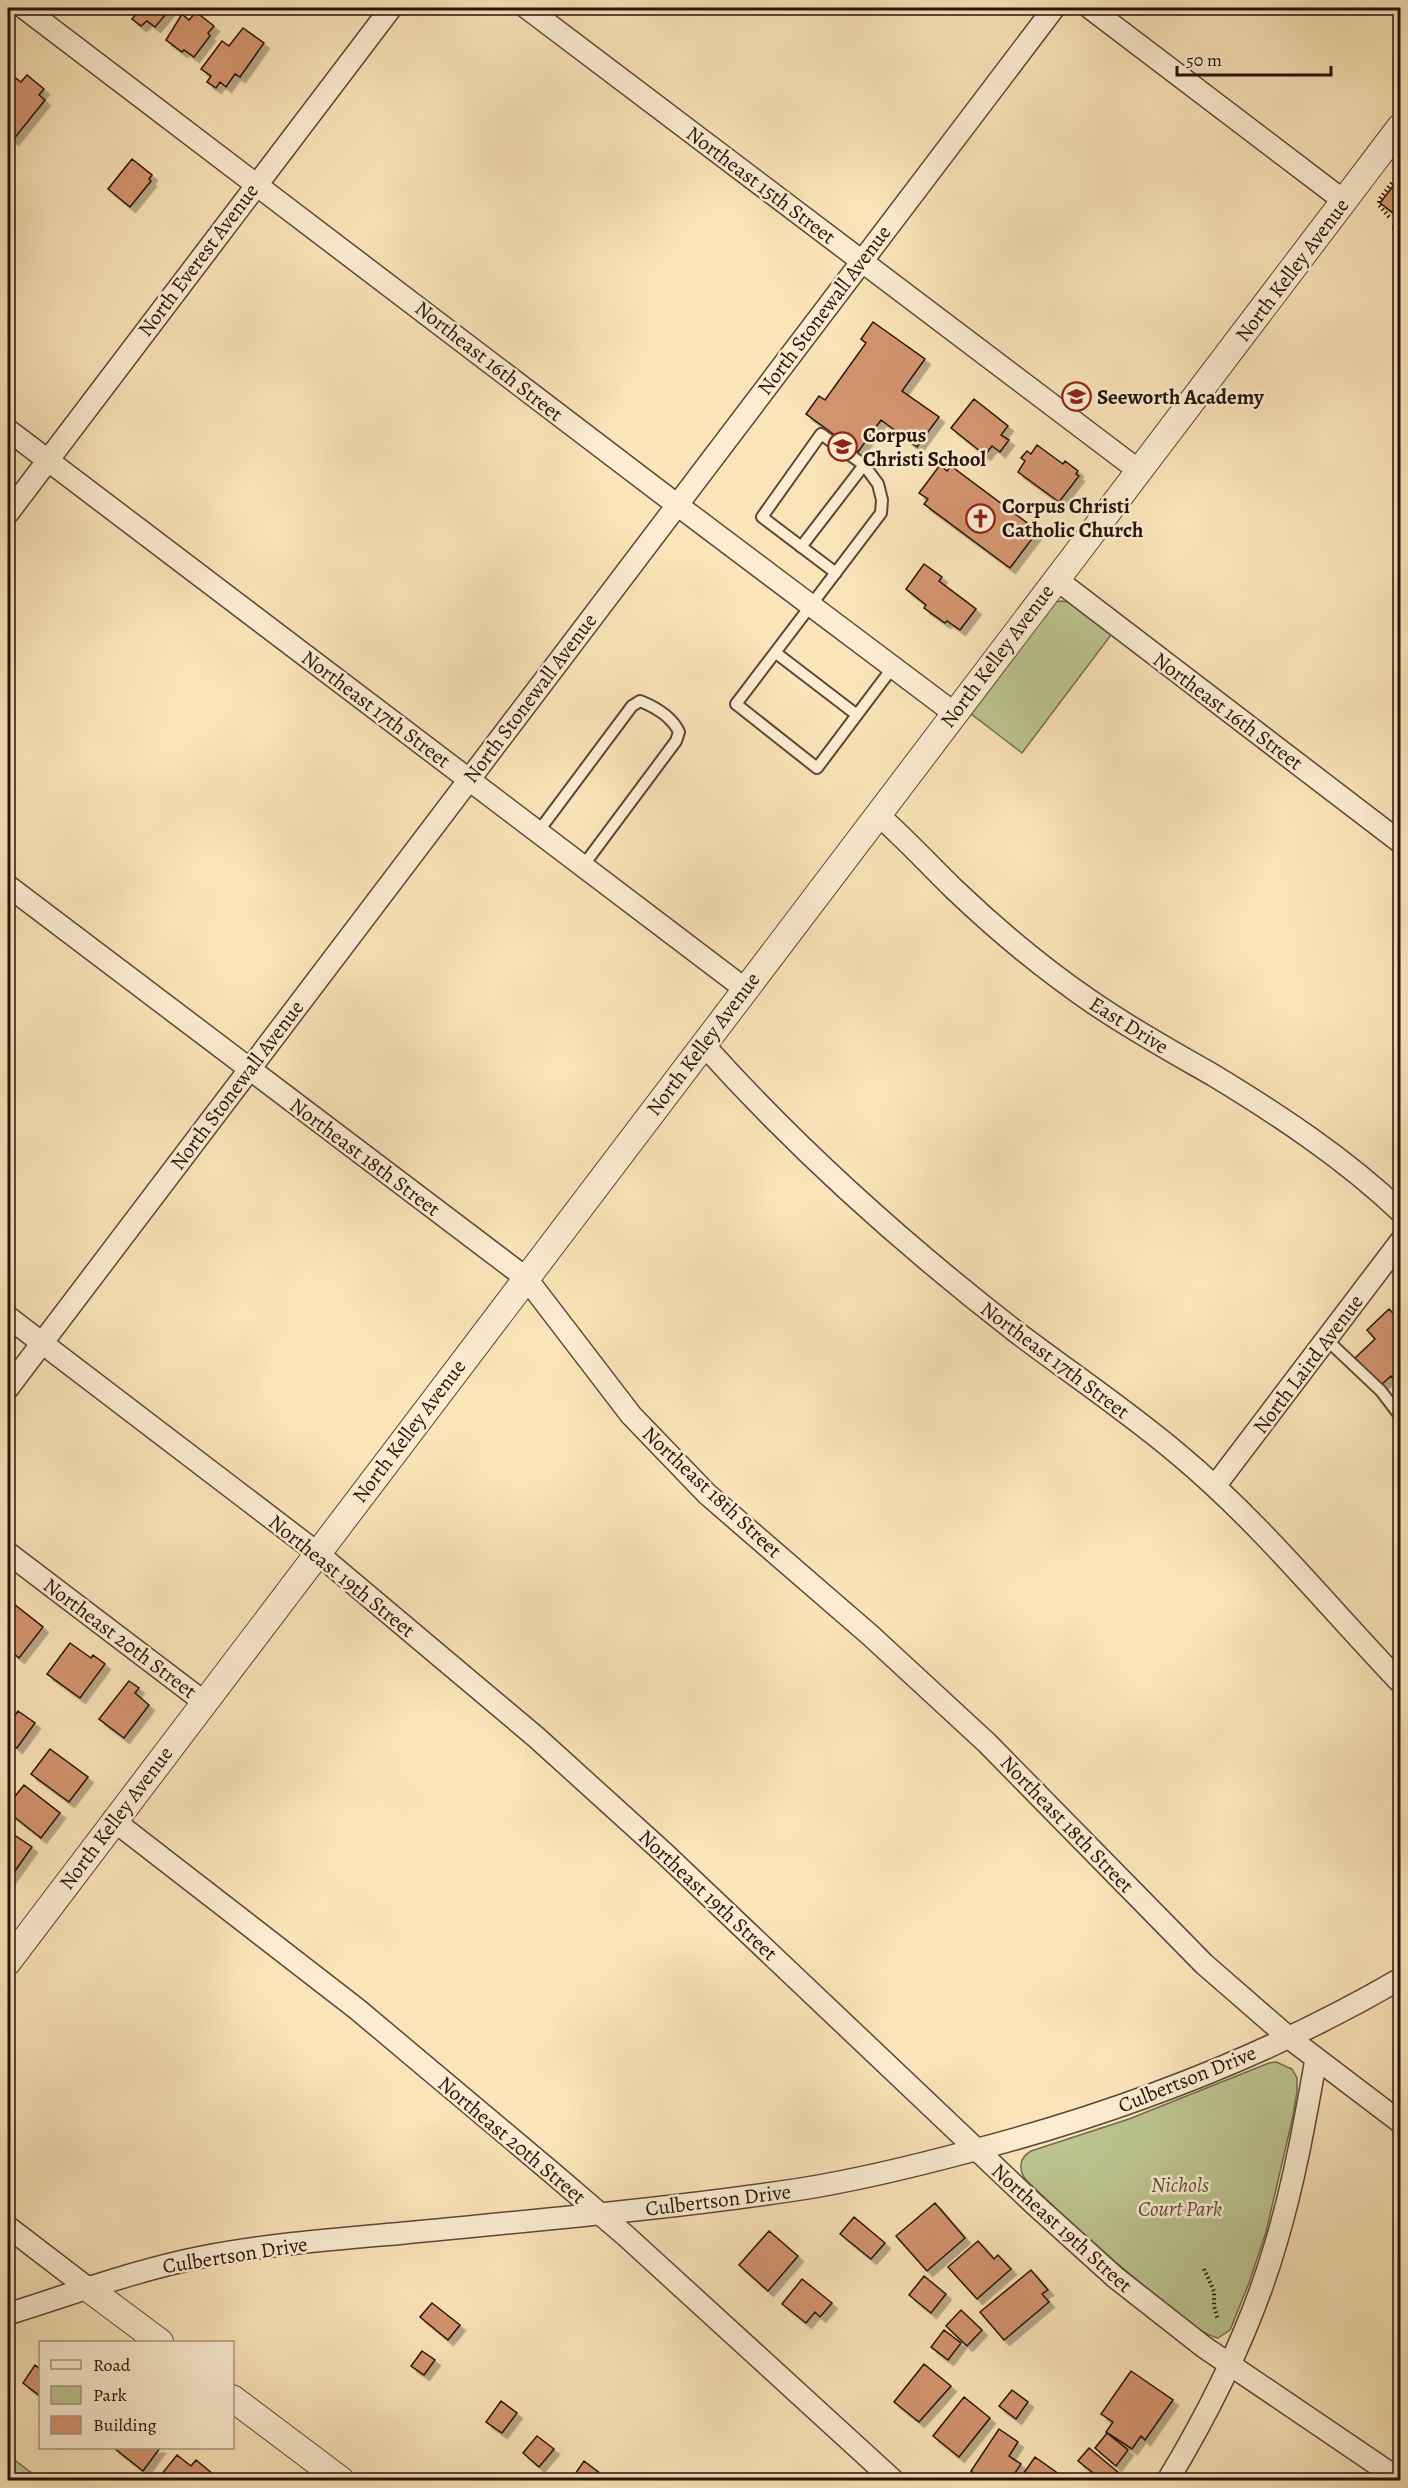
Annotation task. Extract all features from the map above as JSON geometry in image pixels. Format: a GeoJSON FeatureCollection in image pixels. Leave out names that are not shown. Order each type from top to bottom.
{"type":"FeatureCollection","features":[{"type":"Feature","properties":{"kind":"street","name":"Northeast 16th Street"},"geometry":{"type":"LineString","coordinates":[[24,8],[954,713]]}},
{"type":"Feature","properties":{"kind":"street","name":"North Everest Avenue"},"geometry":{"type":"LineString","coordinates":[[8,513],[256,182],[391,8]]}},
{"type":"Feature","properties":{"kind":"street","name":"Northeast 15th Street"},"geometry":{"type":"LineString","coordinates":[[527,8],[1138,470]]}},
{"type":"Feature","properties":{"kind":"street","name":"North Stonewall Avenue"},"geometry":{"type":"LineString","coordinates":[[8,1388],[1054,8]]}},
{"type":"Feature","properties":{"kind":"street"},"geometry":{"type":"LineString","coordinates":[[1090,8],[1344,201]]}},
{"type":"Feature","properties":{"kind":"street","name":"North Kelley Avenue"},"geometry":{"type":"LineString","coordinates":[[8,1962],[316,1552],[1401,127]]}},
{"type":"Feature","properties":{"kind":"street","name":"Northeast 17th Street"},"geometry":{"type":"LineString","coordinates":[[8,430],[745,989]]}},
{"type":"Feature","properties":{"kind":"street","name":"Northeast 16th Street"},"geometry":{"type":"LineString","coordinates":[[1056,579],[1401,842]]}},
{"type":"Feature","properties":{"kind":"street","name":"East Drive"},"geometry":{"type":"LineString","coordinates":[[877,814],[984,917],[1048,970],[1142,1035],[1211,1074],[1290,1124],[1397,1202]]}},
{"type":"Feature","properties":{"kind":"street","name":"Northeast 18th Street"},"geometry":{"type":"LineString","coordinates":[[8,886],[526,1278],[631,1415],[680,1467],[733,1517],[926,1685],[1015,1770],[1204,1964],[1288,2037],[1401,2122]]}},
{"type":"Feature","properties":{"kind":"street","name":"Northeast 17th Street"},"geometry":{"type":"LineString","coordinates":[[703,1044],[769,1115],[872,1214],[1014,1330],[1147,1429],[1215,1486],[1258,1527],[1401,1682]]}},
{"type":"Feature","properties":{"kind":"street","name":"North Laird Avenue"},"geometry":{"type":"LineString","coordinates":[[1215,1486],[1401,1242]]}},
{"type":"Feature","properties":{"kind":"street","name":"Northeast 19th Street"},"geometry":{"type":"LineString","coordinates":[[8,1317],[316,1552],[536,1737],[664,1853],[977,2150],[1116,2278],[1229,2365],[1401,2480]]}},
{"type":"Feature","properties":{"kind":"street","name":"Northeast 20th Street"},"geometry":{"type":"LineString","coordinates":[[8,1553],[204,1702]]}},
{"type":"Feature","properties":{"kind":"street","name":"Northeast 20th Street"},"geometry":{"type":"LineString","coordinates":[[114,1820],[357,2008],[600,2215],[893,2481]]}},
{"type":"Feature","properties":{"kind":"street","name":"Culbertson Drive"},"geometry":{"type":"LineString","coordinates":[[8,2314],[148,2269],[201,2257],[268,2246],[600,2215],[804,2188],[913,2166],[1044,2132],[1148,2097],[1253,2054],[1401,1979]]}},
{"type":"Feature","properties":{"kind":"street"},"geometry":{"type":"LineString","coordinates":[[1168,2481],[1187,2449],[1229,2365],[1276,2244],[1298,2158],[1316,2059]]}},
{"type":"Feature","properties":{"kind":"street"},"geometry":{"type":"LineString","coordinates":[[8,2227],[157,2341]]}},
{"type":"Feature","properties":{"kind":"street"},"geometry":{"type":"LineString","coordinates":[[234,2400],[341,2481]]}},
{"type":"Feature","properties":{"kind":"lane"},"geometry":{"type":"LineString","coordinates":[[836,573],[762,517],[821,434],[864,465],[878,484],[882,500],[881,513],[812,606],[736,705],[817,768],[892,667]]}},
{"type":"Feature","properties":{"kind":"lane"},"geometry":{"type":"LineString","coordinates":[[801,547],[864,465]]}},
{"type":"Feature","properties":{"kind":"lane"},"geometry":{"type":"LineString","coordinates":[[776,653],[857,714]]}},
{"type":"Feature","properties":{"kind":"lane"},"geometry":{"type":"LineString","coordinates":[[538,832],[632,706],[640,701],[651,705],[675,723],[679,732],[676,741],[583,866]]}},
{"type":"Feature","properties":{"kind":"lane"},"geometry":{"type":"LineString","coordinates":[[1326,1340],[1380,1391],[1401,1416]]}},
{"type":"Feature","properties":{"kind":"path"},"geometry":{"type":"LineString","coordinates":[[1397,225],[1379,205],[1379,200],[1401,172]]}},
{"type":"Feature","properties":{"kind":"path"},"geometry":{"type":"LineString","coordinates":[[1204,2268],[1214,2291],[1214,2306],[1218,2320]]}},
{"type":"Feature","properties":{"kind":"green space"},"geometry":{"type":"Polygon","coordinates":[[[1055,602],[1068,602],[1111,635],[1022,753],[970,713],[1055,602]]]}},
{"type":"Feature","properties":{"kind":"green space","name":"Nichols Court Park"},"geometry":{"type":"Polygon","coordinates":[[[1276,2062],[1292,2069],[1297,2078],[1293,2116],[1266,2232],[1249,2283],[1230,2330],[1218,2338],[1194,2326],[1097,2246],[1026,2180],[1021,2164],[1024,2157],[1031,2151],[1129,2119],[1276,2062]]]}},
{"type":"Feature","properties":{"kind":"green space"},"geometry":{"type":"Polygon","coordinates":[[[8,2455],[41,2480],[8,2480],[8,2455]]]}},
{"type":"Feature","properties":{"kind":"building"},"geometry":{"type":"Polygon","coordinates":[[[129,8],[171,8],[155,27],[147,21],[141,26],[132,19],[136,14],[129,8]]]}},
{"type":"Feature","properties":{"kind":"building"},"geometry":{"type":"Polygon","coordinates":[[[196,12],[214,26],[208,33],[210,36],[194,57],[184,50],[182,52],[166,40],[182,14],[189,20],[196,12]]]}},
{"type":"Feature","properties":{"kind":"building"},"geometry":{"type":"Polygon","coordinates":[[[243,28],[264,43],[240,77],[235,74],[226,87],[220,82],[216,88],[207,82],[211,76],[201,69],[222,41],[229,46],[243,28]]]}},
{"type":"Feature","properties":{"kind":"building"},"geometry":{"type":"Polygon","coordinates":[[[9,73],[21,82],[27,75],[44,89],[39,95],[45,100],[13,140],[8,136],[9,73]]]}},
{"type":"Feature","properties":{"kind":"building"},"geometry":{"type":"Polygon","coordinates":[[[132,159],[152,175],[149,179],[151,181],[130,207],[108,189],[132,159]]]}},
{"type":"Feature","properties":{"kind":"building"},"geometry":{"type":"Polygon","coordinates":[[[1400,177],[1400,218],[1380,203],[1400,177]]]}},
{"type":"Feature","properties":{"kind":"building"},"geometry":{"type":"Polygon","coordinates":[[[873,322],[925,359],[902,391],[939,417],[917,447],[881,420],[858,452],[806,414],[819,396],[825,400],[866,343],[861,339],[873,322]]]}},
{"type":"Feature","properties":{"kind":"building"},"geometry":{"type":"Polygon","coordinates":[[[974,399],[1008,426],[1001,435],[1009,440],[1000,452],[992,446],[985,455],[951,428],[974,399]]]}},
{"type":"Feature","properties":{"kind":"building"},"geometry":{"type":"Polygon","coordinates":[[[1037,445],[1063,464],[1065,461],[1078,471],[1076,474],[1079,476],[1059,502],[1018,472],[1025,461],[1021,458],[1027,451],[1031,454],[1037,445]]]}},
{"type":"Feature","properties":{"kind":"building","name":"Corpus Christi Catholic Church"},"geometry":{"type":"Polygon","coordinates":[[[940,465],[947,471],[951,466],[1038,531],[1010,568],[924,504],[928,499],[919,493],[940,465]]]}},
{"type":"Feature","properties":{"kind":"building"},"geometry":{"type":"Polygon","coordinates":[[[924,564],[942,577],[939,581],[976,609],[960,630],[947,621],[945,623],[924,608],[926,605],[906,589],[924,564]]]}},
{"type":"Feature","properties":{"kind":"building"},"geometry":{"type":"Polygon","coordinates":[[[1389,1309],[1400,1318],[1400,1386],[1391,1376],[1380,1386],[1355,1358],[1375,1339],[1367,1330],[1389,1309]]]}},
{"type":"Feature","properties":{"kind":"building"},"geometry":{"type":"Polygon","coordinates":[[[14,1604],[43,1627],[19,1658],[8,1649],[8,1612],[14,1604]]]}},
{"type":"Feature","properties":{"kind":"building"},"geometry":{"type":"Polygon","coordinates":[[[70,1643],[91,1658],[93,1655],[105,1664],[80,1698],[47,1674],[70,1643]]]}},
{"type":"Feature","properties":{"kind":"building"},"geometry":{"type":"Polygon","coordinates":[[[129,1681],[139,1688],[135,1693],[149,1705],[124,1738],[99,1719],[129,1681]]]}},
{"type":"Feature","properties":{"kind":"building"},"geometry":{"type":"Polygon","coordinates":[[[18,1711],[35,1723],[17,1748],[8,1741],[8,1726],[18,1711]]]}},
{"type":"Feature","properties":{"kind":"building"},"geometry":{"type":"Polygon","coordinates":[[[50,1749],[88,1777],[69,1802],[31,1774],[50,1749]]]}},
{"type":"Feature","properties":{"kind":"building"},"geometry":{"type":"Polygon","coordinates":[[[24,1785],[60,1813],[41,1838],[8,1812],[8,1805],[24,1785]]]}},
{"type":"Feature","properties":{"kind":"building"},"geometry":{"type":"Polygon","coordinates":[[[10,1832],[32,1847],[10,1878],[8,1876],[8,1836],[10,1832]]]}},
{"type":"Feature","properties":{"kind":"building"},"geometry":{"type":"Polygon","coordinates":[[[935,2203],[965,2238],[927,2271],[896,2236],[935,2203]]]}},
{"type":"Feature","properties":{"kind":"building"},"geometry":{"type":"Polygon","coordinates":[[[854,2217],[885,2243],[871,2259],[840,2234],[854,2217]]]}},
{"type":"Feature","properties":{"kind":"building"},"geometry":{"type":"Polygon","coordinates":[[[769,2231],[798,2256],[768,2291],[739,2265],[769,2231]]]}},
{"type":"Feature","properties":{"kind":"building"},"geometry":{"type":"Polygon","coordinates":[[[978,2241],[994,2259],[998,2255],[1011,2269],[977,2299],[948,2267],[978,2241]]]}},
{"type":"Feature","properties":{"kind":"building"},"geometry":{"type":"Polygon","coordinates":[[[1031,2270],[1048,2290],[1042,2294],[1049,2302],[1004,2340],[980,2312],[1031,2270]]]}},
{"type":"Feature","properties":{"kind":"building"},"geometry":{"type":"Polygon","coordinates":[[[924,2276],[946,2294],[931,2313],[909,2295],[924,2276]]]}},
{"type":"Feature","properties":{"kind":"building"},"geometry":{"type":"Polygon","coordinates":[[[802,2279],[832,2303],[820,2317],[815,2312],[806,2323],[782,2304],[802,2279]]]}},
{"type":"Feature","properties":{"kind":"building"},"geometry":{"type":"Polygon","coordinates":[[[432,2303],[460,2325],[448,2340],[420,2317],[432,2303]]]}},
{"type":"Feature","properties":{"kind":"building"},"geometry":{"type":"Polygon","coordinates":[[[961,2310],[982,2330],[967,2346],[946,2326],[961,2310]]]}},
{"type":"Feature","properties":{"kind":"building"},"geometry":{"type":"Polygon","coordinates":[[[944,2330],[961,2343],[948,2360],[931,2347],[944,2330]]]}},
{"type":"Feature","properties":{"kind":"building"},"geometry":{"type":"Polygon","coordinates":[[[422,2351],[435,2360],[424,2375],[411,2366],[422,2351]]]}},
{"type":"Feature","properties":{"kind":"building"},"geometry":{"type":"Polygon","coordinates":[[[924,2364],[951,2386],[919,2422],[894,2402],[924,2364]]]}},
{"type":"Feature","properties":{"kind":"building"},"geometry":{"type":"Polygon","coordinates":[[[35,2365],[39,2368],[39,2395],[23,2383],[35,2365]]]}},
{"type":"Feature","properties":{"kind":"building"},"geometry":{"type":"Polygon","coordinates":[[[1131,2371],[1173,2400],[1145,2440],[1141,2436],[1132,2449],[1106,2432],[1113,2422],[1101,2414],[1131,2371]]]}},
{"type":"Feature","properties":{"kind":"building"},"geometry":{"type":"Polygon","coordinates":[[[1012,2390],[1028,2402],[1016,2419],[999,2406],[1012,2390]]]}},
{"type":"Feature","properties":{"kind":"building"},"geometry":{"type":"Polygon","coordinates":[[[964,2397],[990,2418],[959,2457],[933,2436],[964,2397]]]}},
{"type":"Feature","properties":{"kind":"building"},"geometry":{"type":"Polygon","coordinates":[[[501,2401],[517,2413],[502,2433],[486,2422],[501,2401]]]}},
{"type":"Feature","properties":{"kind":"building"},"geometry":{"type":"Polygon","coordinates":[[[999,2429],[1018,2442],[1009,2456],[1021,2464],[1011,2479],[1006,2475],[1003,2480],[984,2480],[971,2471],[999,2429]]]}},
{"type":"Feature","properties":{"kind":"building"},"geometry":{"type":"Polygon","coordinates":[[[1107,2433],[1128,2450],[1116,2466],[1095,2448],[1107,2433]]]}},
{"type":"Feature","properties":{"kind":"building"},"geometry":{"type":"Polygon","coordinates":[[[537,2436],[554,2449],[539,2467],[523,2453],[537,2436]]]}},
{"type":"Feature","properties":{"kind":"building"},"geometry":{"type":"Polygon","coordinates":[[[1089,2448],[1119,2473],[1113,2480],[1102,2480],[1078,2461],[1089,2448]]]}},
{"type":"Feature","properties":{"kind":"building"},"geometry":{"type":"Polygon","coordinates":[[[115,2449],[159,2449],[143,2471],[115,2449]]]}},
{"type":"Feature","properties":{"kind":"building"},"geometry":{"type":"Polygon","coordinates":[[[177,2455],[191,2466],[196,2460],[213,2474],[207,2480],[157,2480],[177,2455]]]}},
{"type":"Feature","properties":{"kind":"building"},"geometry":{"type":"Polygon","coordinates":[[[1035,2457],[1063,2477],[1061,2480],[1019,2480],[1035,2457]]]}},
{"type":"Feature","properties":{"kind":"building"},"geometry":{"type":"Polygon","coordinates":[[[584,2461],[605,2477],[603,2480],[571,2480],[584,2461]]]}},
{"type":"Feature","properties":{"kind":"place","name":"Seeworth Academy"},"geometry":{"type":"Point","coordinates":[1076,397]}},
{"type":"Feature","properties":{"kind":"place","name":"Corpus Christi School"},"geometry":{"type":"Point","coordinates":[842,447]}},
{"type":"Feature","properties":{"kind":"place","name":"Corpus Christi Catholic Church"},"geometry":{"type":"Point","coordinates":[981,518]}}]}
